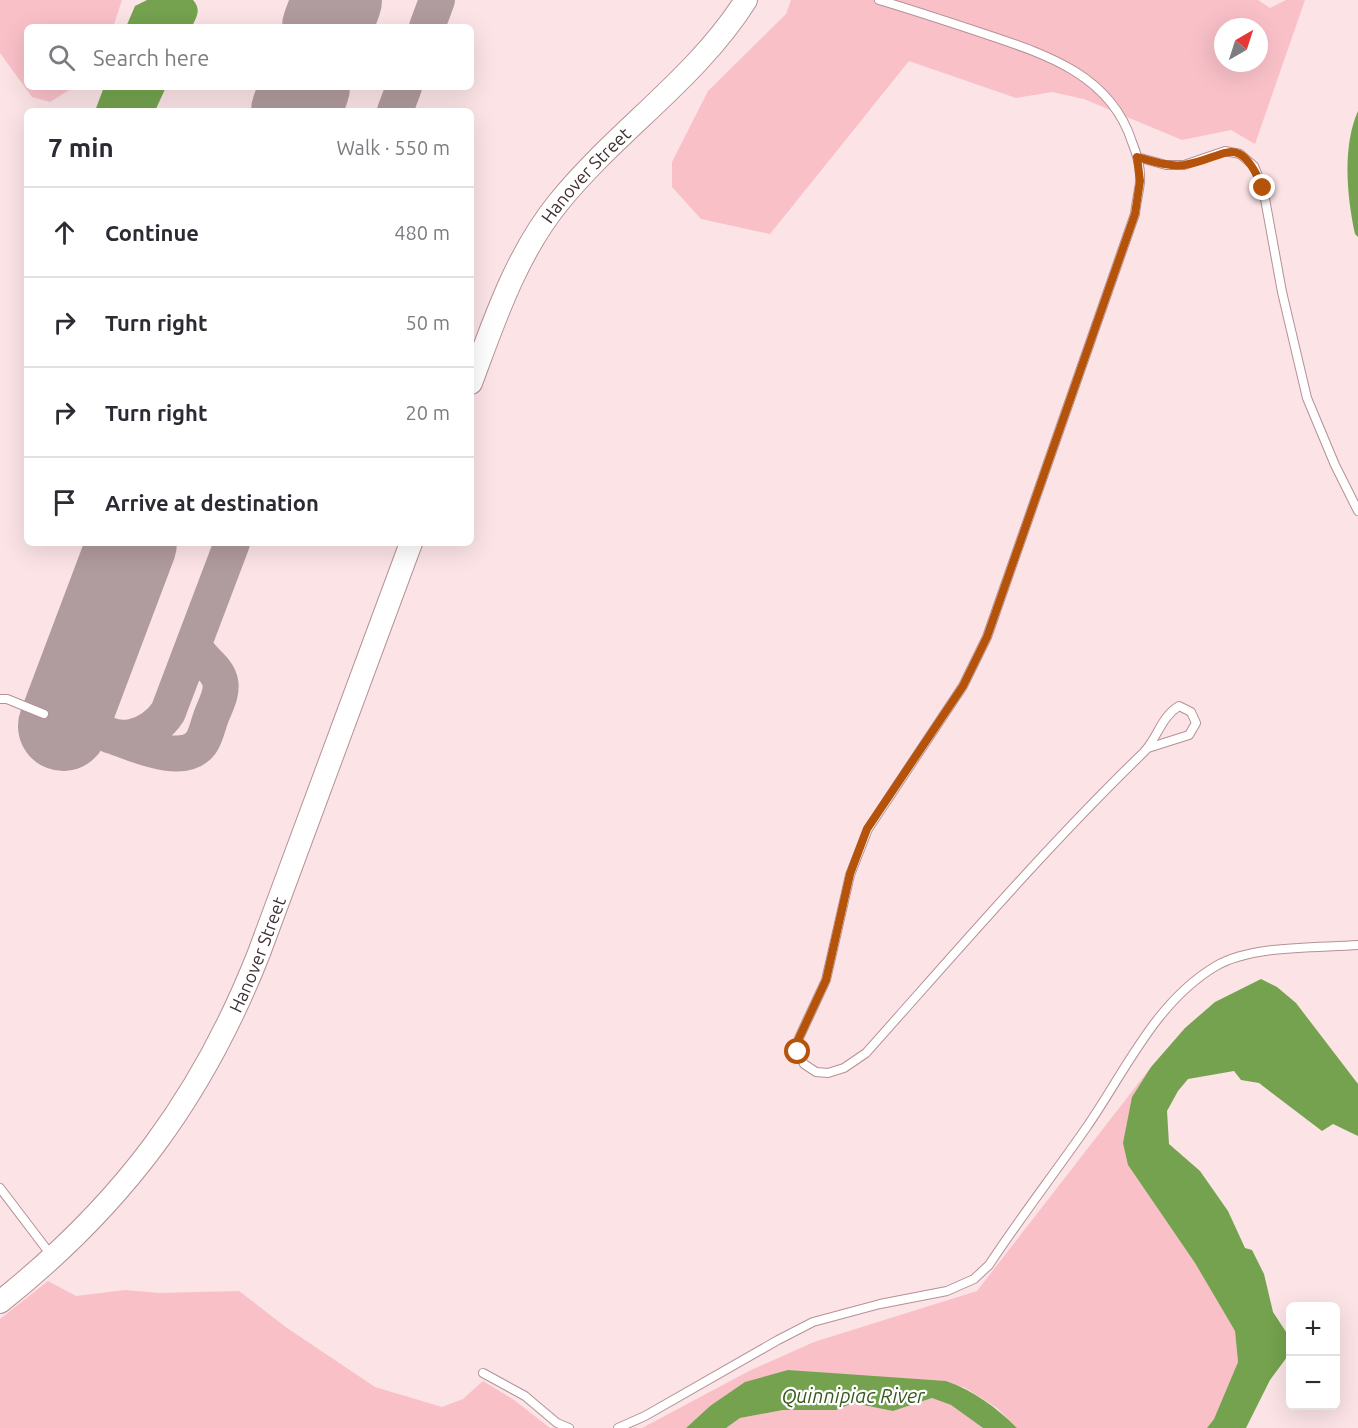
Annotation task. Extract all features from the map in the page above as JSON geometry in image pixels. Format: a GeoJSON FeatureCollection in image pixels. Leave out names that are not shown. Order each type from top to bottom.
{"type":"FeatureCollection","features":[{"type":"Feature","properties":{"kind":"street","name":"Hanover Street"},"geometry":{"type":"LineString","coordinates":[[474,375],[512,278],[542,225],[588,170],[694,67],[746,0]]}},
{"type":"Feature","properties":{"kind":"street","name":"Hanover Street"},"geometry":{"type":"LineString","coordinates":[[0,1302],[54,1257],[127,1182],[189,1095],[224,1034],[259,953],[410,546]]}},
{"type":"Feature","properties":{"kind":"lane"},"geometry":{"type":"LineString","coordinates":[[879,0],[1018,45],[1068,65],[1107,96],[1129,131],[1137,157],[1140,181],[1135,214],[987,637],[963,686],[867,829],[850,874],[826,980],[799,1038],[798,1052],[804,1064],[816,1072],[828,1073],[844,1068],[866,1053],[1081,813],[1148,748],[1169,712],[1179,706],[1191,712],[1196,723],[1189,735],[1148,748]]}},
{"type":"Feature","properties":{"kind":"lane"},"geometry":{"type":"LineString","coordinates":[[1137,157],[1166,165],[1184,165],[1225,151],[1240,154],[1254,166],[1263,188],[1282,292],[1307,398],[1335,465],[1358,511]]}},
{"type":"Feature","properties":{"kind":"lane"},"geometry":{"type":"LineString","coordinates":[[0,699],[7,699],[44,714]]}},
{"type":"Feature","properties":{"kind":"lane"},"geometry":{"type":"LineString","coordinates":[[618,1428],[645,1416],[813,1322],[880,1304],[947,1291],[974,1279],[989,1265],[1036,1195],[1087,1127],[1132,1054],[1167,1009],[1190,986],[1216,966],[1244,954],[1358,945]]}},
{"type":"Feature","properties":{"kind":"lane"},"geometry":{"type":"LineString","coordinates":[[0,1188],[54,1257]]}},
{"type":"Feature","properties":{"kind":"lane"},"geometry":{"type":"LineString","coordinates":[[483,1372],[525,1396],[557,1423],[568,1428]]}},
{"type":"Feature","properties":{"kind":"shaded area"},"geometry":{"type":"Polygon","coordinates":[[[0,0],[122,0],[114,24],[24,24],[24,86],[0,53],[0,0]]]}},
{"type":"Feature","properties":{"kind":"shaded area"},"geometry":{"type":"Polygon","coordinates":[[[791,0],[1258,0],[1270,8],[1286,0],[1305,0],[1255,144],[1231,130],[1182,140],[1084,99],[1052,92],[1016,98],[909,61],[770,234],[701,219],[672,187],[672,162],[708,91],[786,14],[791,0]]]}},
{"type":"Feature","properties":{"kind":"shaded area"},"geometry":{"type":"Polygon","coordinates":[[[27,90],[69,90],[50,102],[32,97],[27,90]]]}},
{"type":"Feature","properties":{"kind":"shaded area"},"geometry":{"type":"Polygon","coordinates":[[[1151,1067],[1132,1097],[1128,1165],[1195,1263],[1235,1331],[1238,1362],[1214,1419],[1207,1428],[1017,1428],[997,1408],[964,1387],[788,1370],[710,1406],[686,1428],[642,1428],[749,1371],[814,1342],[977,1291],[1151,1067]]]}},
{"type":"Feature","properties":{"kind":"shaded area"},"geometry":{"type":"Polygon","coordinates":[[[48,1281],[76,1296],[125,1290],[160,1293],[239,1291],[287,1328],[375,1387],[442,1407],[463,1399],[483,1381],[514,1400],[550,1428],[0,1428],[0,1319],[48,1281]]]}},
{"type":"Feature","properties":{"kind":"shaded area"},"geometry":{"type":"Polygon","coordinates":[[[932,1398],[951,1405],[983,1428],[726,1428],[740,1418],[783,1410],[836,1410],[853,1403],[893,1411],[932,1398]]]}},
{"type":"Feature","properties":{"kind":"water"},"geometry":{"type":"Polygon","coordinates":[[[147,0],[193,0],[198,10],[193,24],[127,24],[135,6],[147,0]]]}},
{"type":"Feature","properties":{"kind":"water"},"geometry":{"type":"Polygon","coordinates":[[[103,90],[165,90],[156,108],[96,108],[103,90]]]}},
{"type":"Feature","properties":{"kind":"water"},"geometry":{"type":"Polygon","coordinates":[[[1358,111],[1358,237],[1355,234],[1352,220],[1348,188],[1348,156],[1353,125],[1358,111]]]}},
{"type":"Feature","properties":{"kind":"water"},"geometry":{"type":"Polygon","coordinates":[[[1261,979],[1277,987],[1296,1003],[1358,1084],[1358,1136],[1333,1124],[1322,1131],[1259,1083],[1241,1080],[1234,1071],[1188,1079],[1167,1111],[1169,1144],[1200,1171],[1228,1211],[1245,1248],[1252,1250],[1264,1274],[1273,1312],[1286,1332],[1286,1358],[1270,1380],[1246,1428],[1207,1428],[1214,1419],[1238,1362],[1235,1331],[1195,1263],[1128,1165],[1123,1143],[1132,1097],[1151,1067],[1185,1028],[1215,1002],[1261,979]]]}},
{"type":"Feature","properties":{"kind":"water","name":"Quinnipiac River"},"geometry":{"type":"Polygon","coordinates":[[[788,1370],[946,1381],[984,1400],[1017,1428],[983,1428],[951,1405],[932,1398],[893,1411],[853,1403],[836,1410],[783,1410],[740,1418],[726,1428],[686,1428],[710,1406],[745,1382],[788,1370]]]}},
{"type":"Feature","properties":{"kind":"taxiway"},"geometry":{"type":"LineString","coordinates":[[428,24],[437,0]]}},
{"type":"Feature","properties":{"kind":"taxiway"},"geometry":{"type":"LineString","coordinates":[[396,108],[403,90]]}},
{"type":"Feature","properties":{"kind":"taxiway"},"geometry":{"type":"LineString","coordinates":[[76,692],[92,722],[101,731],[111,736],[121,738],[143,734],[161,721],[168,712],[231,546]]}},
{"type":"Feature","properties":{"kind":"taxiway"},"geometry":{"type":"LineString","coordinates":[[118,738],[149,749],[173,753],[193,750],[201,743],[221,686],[215,671],[199,654],[194,644]]}},
{"type":"Feature","properties":{"kind":"runway"},"geometry":{"type":"LineString","coordinates":[[328,24],[337,0]]}},
{"type":"Feature","properties":{"kind":"runway"},"geometry":{"type":"LineString","coordinates":[[297,108],[304,90]]}},
{"type":"Feature","properties":{"kind":"runway"},"geometry":{"type":"LineString","coordinates":[[63,726],[131,546]]}},
{"type":"Feature","properties":{"kind":"route"},"geometry":{"type":"LineString","coordinates":[[798,1052],[799,1038],[826,980],[835,949],[850,874],[867,829],[963,686],[987,637],[1135,214],[1140,181],[1137,157],[1166,165],[1184,165],[1225,151],[1240,154],[1254,166],[1263,188]]}}]}
